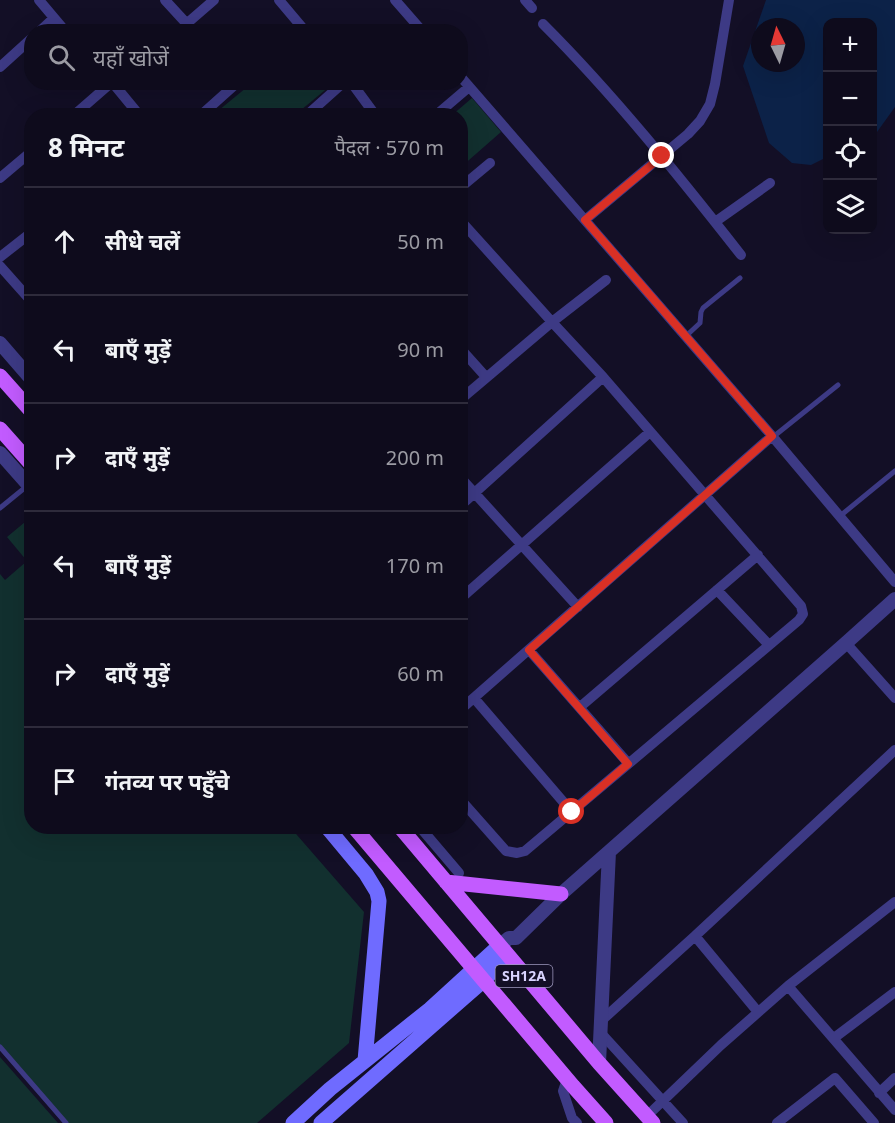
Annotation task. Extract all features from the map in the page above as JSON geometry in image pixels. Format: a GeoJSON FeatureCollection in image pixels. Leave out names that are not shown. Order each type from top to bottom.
{"type":"FeatureCollection","features":[{"type":"Feature","properties":{"kind":"main road"},"geometry":{"type":"LineString","coordinates":[[0,376],[24,403]]}},
{"type":"Feature","properties":{"kind":"main road"},"geometry":{"type":"LineString","coordinates":[[0,429],[24,456]]}},
{"type":"Feature","properties":{"kind":"main road"},"geometry":{"type":"LineString","coordinates":[[333,834],[366,874],[377,892],[379,901],[365,1061]]}},
{"type":"Feature","properties":{"kind":"main road","name":"SH12A"},"geometry":{"type":"LineString","coordinates":[[360,834],[606,1123]]}},
{"type":"Feature","properties":{"kind":"main road","name":"SH12A"},"geometry":{"type":"LineString","coordinates":[[406,834],[503,951],[650,1119]]}},
{"type":"Feature","properties":{"kind":"main road"},"geometry":{"type":"LineString","coordinates":[[446,882],[561,894]]}},
{"type":"Feature","properties":{"kind":"main road"},"geometry":{"type":"LineString","coordinates":[[321,1123],[503,951]]}},
{"type":"Feature","properties":{"kind":"main road"},"geometry":{"type":"LineString","coordinates":[[293,1123],[330,1089],[430,1009],[479,974]]}},
{"type":"Feature","properties":{"kind":"street"},"geometry":{"type":"LineString","coordinates":[[39,0],[59,24]]}},
{"type":"Feature","properties":{"kind":"street"},"geometry":{"type":"LineString","coordinates":[[165,0],[186,24],[214,0]]}},
{"type":"Feature","properties":{"kind":"street"},"geometry":{"type":"LineString","coordinates":[[279,0],[297,24]]}},
{"type":"Feature","properties":{"kind":"street"},"geometry":{"type":"LineString","coordinates":[[395,0],[416,24]]}},
{"type":"Feature","properties":{"kind":"street"},"geometry":{"type":"LineString","coordinates":[[585,220],[700,121],[710,104],[715,84],[729,0]]}},
{"type":"Feature","properties":{"kind":"street"},"geometry":{"type":"LineString","coordinates":[[48,24],[54,18]]}},
{"type":"Feature","properties":{"kind":"street"},"geometry":{"type":"LineString","coordinates":[[543,24],[568,48],[662,156],[741,255]]}},
{"type":"Feature","properties":{"kind":"street"},"geometry":{"type":"LineString","coordinates":[[0,67],[24,45]]}},
{"type":"Feature","properties":{"kind":"street"},"geometry":{"type":"LineString","coordinates":[[469,87],[773,436],[895,582]]}},
{"type":"Feature","properties":{"kind":"street"},"geometry":{"type":"LineString","coordinates":[[82,108],[103,90]]}},
{"type":"Feature","properties":{"kind":"street"},"geometry":{"type":"LineString","coordinates":[[119,90],[133,108]]}},
{"type":"Feature","properties":{"kind":"street"},"geometry":{"type":"LineString","coordinates":[[209,108],[229,90]]}},
{"type":"Feature","properties":{"kind":"street"},"geometry":{"type":"LineString","coordinates":[[315,108],[335,90]]}},
{"type":"Feature","properties":{"kind":"street"},"geometry":{"type":"LineString","coordinates":[[357,90],[370,108]]}},
{"type":"Feature","properties":{"kind":"street"},"geometry":{"type":"LineString","coordinates":[[444,108],[465,90]]}},
{"type":"Feature","properties":{"kind":"street"},"geometry":{"type":"LineString","coordinates":[[0,178],[24,158]]}},
{"type":"Feature","properties":{"kind":"street"},"geometry":{"type":"LineString","coordinates":[[468,181],[490,163]]}},
{"type":"Feature","properties":{"kind":"street"},"geometry":{"type":"LineString","coordinates":[[716,222],[770,183]]}},
{"type":"Feature","properties":{"kind":"street"},"geometry":{"type":"LineString","coordinates":[[468,229],[603,377],[758,555],[801,606],[803,614],[799,620],[525,851],[517,853],[506,850],[468,808]]}},
{"type":"Feature","properties":{"kind":"street"},"geometry":{"type":"LineString","coordinates":[[0,257],[24,238]]}},
{"type":"Feature","properties":{"kind":"street"},"geometry":{"type":"LineString","coordinates":[[0,266],[24,293]]}},
{"type":"Feature","properties":{"kind":"street"},"geometry":{"type":"LineString","coordinates":[[468,393],[606,280]]}},
{"type":"Feature","properties":{"kind":"street"},"geometry":{"type":"LineString","coordinates":[[0,343],[24,371]]}},
{"type":"Feature","properties":{"kind":"street"},"geometry":{"type":"LineString","coordinates":[[468,357],[486,377]]}},
{"type":"Feature","properties":{"kind":"street"},"geometry":{"type":"LineString","coordinates":[[468,500],[603,377]]}},
{"type":"Feature","properties":{"kind":"street"},"geometry":{"type":"LineString","coordinates":[[468,591],[650,432]]}},
{"type":"Feature","properties":{"kind":"street"},"geometry":{"type":"LineString","coordinates":[[468,703],[773,436]]}},
{"type":"Feature","properties":{"kind":"street"},"geometry":{"type":"LineString","coordinates":[[0,453],[24,480]]}},
{"type":"Feature","properties":{"kind":"street"},"geometry":{"type":"LineString","coordinates":[[468,486],[578,608]]}},
{"type":"Feature","properties":{"kind":"street"},"geometry":{"type":"LineString","coordinates":[[580,707],[758,555]]}},
{"type":"Feature","properties":{"kind":"street"},"geometry":{"type":"LineString","coordinates":[[717,590],[769,645]]}},
{"type":"Feature","properties":{"kind":"street"},"geometry":{"type":"LineString","coordinates":[[503,951],[509,938],[516,938],[561,894],[895,599]]}},
{"type":"Feature","properties":{"kind":"street"},"geometry":{"type":"LineString","coordinates":[[846,643],[895,698]]}},
{"type":"Feature","properties":{"kind":"street"},"geometry":{"type":"LineString","coordinates":[[529,650],[628,764]]}},
{"type":"Feature","properties":{"kind":"street"},"geometry":{"type":"LineString","coordinates":[[474,698],[572,812]]}},
{"type":"Feature","properties":{"kind":"street"},"geometry":{"type":"LineString","coordinates":[[601,1026],[895,750]]}},
{"type":"Feature","properties":{"kind":"street"},"geometry":{"type":"LineString","coordinates":[[426,834],[459,873]]}},
{"type":"Feature","properties":{"kind":"street"},"geometry":{"type":"LineString","coordinates":[[599,1063],[609,852]]}},
{"type":"Feature","properties":{"kind":"street"},"geometry":{"type":"LineString","coordinates":[[650,1119],[663,1100],[758,1012],[895,902]]}},
{"type":"Feature","properties":{"kind":"street"},"geometry":{"type":"LineString","coordinates":[[695,936],[758,1012]]}},
{"type":"Feature","properties":{"kind":"street"},"geometry":{"type":"LineString","coordinates":[[788,986],[895,1110]]}},
{"type":"Feature","properties":{"kind":"street"},"geometry":{"type":"LineString","coordinates":[[834,1038],[895,992]]}},
{"type":"Feature","properties":{"kind":"street"},"geometry":{"type":"LineString","coordinates":[[601,1026],[627,1062],[683,1123]]}},
{"type":"Feature","properties":{"kind":"street"},"geometry":{"type":"LineString","coordinates":[[777,1123],[790,1119],[835,1078],[874,1123]]}},
{"type":"Feature","properties":{"kind":"street"},"geometry":{"type":"LineString","coordinates":[[879,1093],[895,1078]]}},
{"type":"Feature","properties":{"kind":"street"},"geometry":{"type":"LineString","coordinates":[[567,1079],[563,1091],[572,1118],[577,1123]]}},
{"type":"Feature","properties":{"kind":"lane"},"geometry":{"type":"LineString","coordinates":[[686,336],[700,323],[703,308],[740,278]]}},
{"type":"Feature","properties":{"kind":"lane"},"geometry":{"type":"LineString","coordinates":[[773,436],[838,385]]}},
{"type":"Feature","properties":{"kind":"lane"},"geometry":{"type":"LineString","coordinates":[[840,516],[895,471]]}},
{"type":"Feature","properties":{"kind":"lane"},"geometry":{"type":"LineString","coordinates":[[0,508],[24,491]]}},
{"type":"Feature","properties":{"kind":"lane"},"geometry":{"type":"LineString","coordinates":[[0,1047],[66,1123]]}},
{"type":"Feature","properties":{"kind":"green space"},"geometry":{"type":"Polygon","coordinates":[[[243,90],[325,90],[303,108],[222,108],[243,90]]]}},
{"type":"Feature","properties":{"kind":"green space"},"geometry":{"type":"Polygon","coordinates":[[[472,98],[501,132],[468,161],[468,108],[460,108],[472,98]]]}},
{"type":"Feature","properties":{"kind":"green space"},"geometry":{"type":"Polygon","coordinates":[[[24,523],[24,557],[7,537],[24,523]]]}},
{"type":"Feature","properties":{"kind":"green space"},"geometry":{"type":"Polygon","coordinates":[[[24,564],[24,834],[296,834],[364,912],[349,1043],[257,1123],[63,1123],[0,1050],[0,574],[5,580],[24,564]]]}},
{"type":"Feature","properties":{"kind":"green space"},"geometry":{"type":"Polygon","coordinates":[[[0,1057],[58,1123],[0,1123],[0,1057]]]}},
{"type":"Feature","properties":{"kind":"water"},"geometry":{"type":"Polygon","coordinates":[[[766,0],[895,0],[895,107],[877,132],[877,18],[823,18],[823,159],[811,165],[792,163],[769,143],[743,66],[751,43],[751,72],[805,72],[805,18],[760,18],[766,0]]]}},
{"type":"Feature","properties":{"kind":"route"},"geometry":{"type":"LineString","coordinates":[[572,812],[628,764],[529,650],[772,436],[585,220],[662,156]]}}]}
